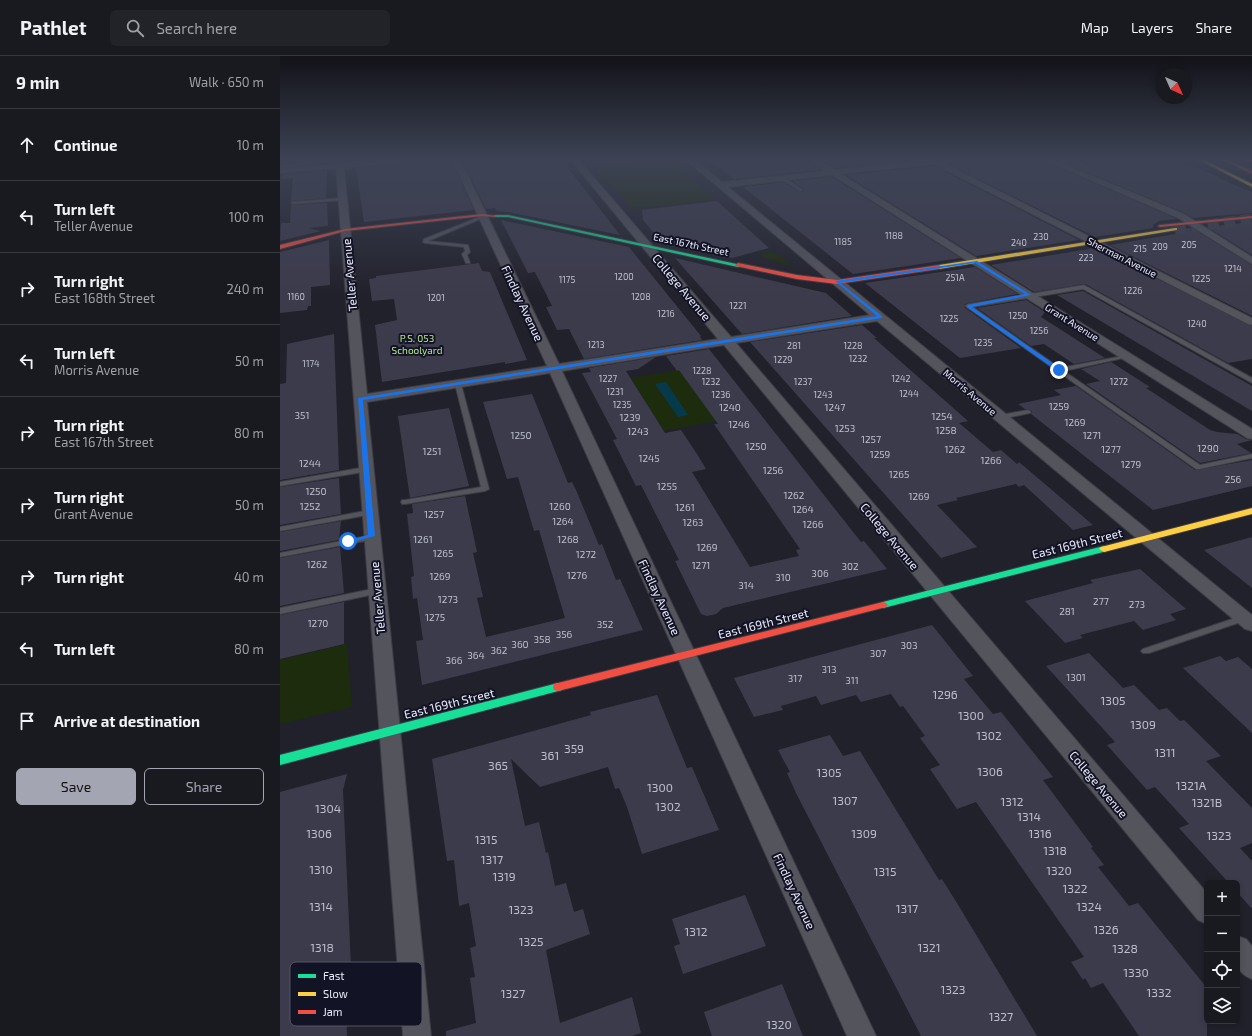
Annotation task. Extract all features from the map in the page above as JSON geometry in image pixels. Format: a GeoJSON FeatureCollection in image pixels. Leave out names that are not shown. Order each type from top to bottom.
{"type":"FeatureCollection","features":[{"type":"Feature","properties":{"kind":"street","name":"Teller Avenue"},"geometry":{"type":"LineString","coordinates":[[342,205],[410,962]]}},
{"type":"Feature","properties":{"kind":"street","name":"Findlay Avenue"},"geometry":{"type":"LineString","coordinates":[[478,205],[601,467],[862,1036]]}},
{"type":"Feature","properties":{"kind":"street","name":"College Avenue"},"geometry":{"type":"LineString","coordinates":[[612,205],[1204,908]]}},
{"type":"Feature","properties":{"kind":"street","name":"Morris Avenue"},"geometry":{"type":"LineString","coordinates":[[745,205],[1248,622]]}},
{"type":"Feature","properties":{"kind":"street","name":"Grant Avenue"},"geometry":{"type":"LineString","coordinates":[[884,205],[1251,433]]}},
{"type":"Feature","properties":{"kind":"street","name":"Sherman Avenue"},"geometry":{"type":"LineString","coordinates":[[1019,205],[1252,322]]}},
{"type":"Feature","properties":{"kind":"street"},"geometry":{"type":"LineString","coordinates":[[1150,205],[1194,224],[1252,261]]}},
{"type":"Feature","properties":{"kind":"street","name":"East 167th Street"},"geometry":{"type":"LineString","coordinates":[[280,247],[344,230],[483,216],[508,216],[797,277],[837,282],[1179,233],[1126,237],[1098,244]]}},
{"type":"Feature","properties":{"kind":"street","name":"East 167th Street"},"geometry":{"type":"LineString","coordinates":[[1028,254],[1041,247],[1082,237],[1161,226],[1194,224],[1252,217]]}},
{"type":"Feature","properties":{"kind":"street"},"geometry":{"type":"LineString","coordinates":[[1197,236],[1226,232]]}},
{"type":"Feature","properties":{"kind":"street"},"geometry":{"type":"LineString","coordinates":[[360,399],[880,317]]}},
{"type":"Feature","properties":{"kind":"street","name":"East 169th Street"},"geometry":{"type":"LineString","coordinates":[[280,760],[389,730],[1252,511]]}},
{"type":"Feature","properties":{"kind":"street"},"geometry":{"type":"LineString","coordinates":[[1240,952],[1252,966]]}},
{"type":"Feature","properties":{"kind":"street","name":"Teller Avenue"},"geometry":{"type":"LineString","coordinates":[[416,1026],[417,1036]]}},
{"type":"Feature","properties":{"kind":"lane"},"geometry":{"type":"LineString","coordinates":[[468,262],[464,254],[468,252],[466,246],[425,242],[426,240],[483,216]]}},
{"type":"Feature","properties":{"kind":"lane"},"geometry":{"type":"LineString","coordinates":[[1252,381],[1084,287],[968,306],[1200,467],[1252,456]]}},
{"type":"Feature","properties":{"kind":"lane"},"geometry":{"type":"LineString","coordinates":[[1059,370],[1126,356]]}},
{"type":"Feature","properties":{"kind":"lane"},"geometry":{"type":"LineString","coordinates":[[405,502],[485,489],[458,384]]}},
{"type":"Feature","properties":{"kind":"lane"},"geometry":{"type":"LineString","coordinates":[[1001,417],[1028,412]]}},
{"type":"Feature","properties":{"kind":"lane"},"geometry":{"type":"LineString","coordinates":[[280,484],[366,469]]}},
{"type":"Feature","properties":{"kind":"lane"},"geometry":{"type":"LineString","coordinates":[[280,529],[370,512]]}},
{"type":"Feature","properties":{"kind":"lane"},"geometry":{"type":"LineString","coordinates":[[280,555],[372,536]]}},
{"type":"Feature","properties":{"kind":"lane"},"geometry":{"type":"LineString","coordinates":[[280,612],[377,591]]}},
{"type":"Feature","properties":{"kind":"lane"},"geometry":{"type":"LineString","coordinates":[[1146,651],[1248,622]]}},
{"type":"Feature","properties":{"kind":"green space"},"geometry":{"type":"Polygon","coordinates":[[[629,205],[672,205],[633,209],[629,205]]]}},
{"type":"Feature","properties":{"kind":"green space"},"geometry":{"type":"Polygon","coordinates":[[[773,252],[792,264],[786,265],[757,255],[773,252]]]}},
{"type":"Feature","properties":{"kind":"green space"},"geometry":{"type":"Polygon","coordinates":[[[680,370],[716,421],[663,431],[631,378],[680,370]]]}},
{"type":"Feature","properties":{"kind":"green space"},"geometry":{"type":"Polygon","coordinates":[[[347,644],[352,707],[280,724],[280,660],[347,644]]]}},
{"type":"Feature","properties":{"kind":"water"},"geometry":{"type":"Polygon","coordinates":[[[666,382],[688,415],[678,417],[655,384],[666,382]]]}},
{"type":"Feature","properties":{"kind":"building"},"geometry":{"type":"Polygon","coordinates":[[[291,205],[327,205],[328,226],[308,228],[321,231],[280,241],[281,223],[290,223],[291,205]]]}},
{"type":"Feature","properties":{"kind":"building"},"geometry":{"type":"Polygon","coordinates":[[[361,205],[472,205],[474,210],[364,222],[361,205]]]}},
{"type":"Feature","properties":{"kind":"building"},"geometry":{"type":"Polygon","coordinates":[[[484,205],[597,205],[620,235],[497,211],[495,208],[486,209],[484,205]]]}},
{"type":"Feature","properties":{"kind":"building"},"geometry":{"type":"Polygon","coordinates":[[[686,205],[721,205],[769,248],[732,258],[686,248],[654,233],[643,220],[642,210],[686,205]]]}},
{"type":"Feature","properties":{"kind":"building"},"geometry":{"type":"Polygon","coordinates":[[[765,205],[876,205],[961,258],[853,274],[765,205]]]}},
{"type":"Feature","properties":{"kind":"building"},"geometry":{"type":"Polygon","coordinates":[[[894,205],[1010,205],[1079,240],[976,256],[894,205]]]}},
{"type":"Feature","properties":{"kind":"building"},"geometry":{"type":"Polygon","coordinates":[[[1030,205],[1144,205],[1177,219],[1159,221],[1153,225],[1153,228],[1095,237],[1030,205]]]}},
{"type":"Feature","properties":{"kind":"building"},"geometry":{"type":"Polygon","coordinates":[[[1165,205],[1252,205],[1252,213],[1193,218],[1165,205]]]}},
{"type":"Feature","properties":{"kind":"building"},"geometry":{"type":"Polygon","coordinates":[[[501,220],[629,247],[701,336],[700,337],[702,340],[584,359],[569,329],[557,330],[546,307],[552,306],[535,272],[528,273],[501,220]]]}},
{"type":"Feature","properties":{"kind":"building"},"geometry":{"type":"Polygon","coordinates":[[[1252,222],[1252,255],[1207,227],[1252,222]]]}},
{"type":"Feature","properties":{"kind":"building"},"geometry":{"type":"Polygon","coordinates":[[[1192,228],[1252,265],[1252,316],[1110,245],[1175,234],[1179,233],[1181,229],[1192,228]]]}},
{"type":"Feature","properties":{"kind":"building"},"geometry":{"type":"Polygon","coordinates":[[[329,240],[330,285],[311,287],[311,306],[308,306],[307,310],[280,313],[280,252],[329,240]]]}},
{"type":"Feature","properties":{"kind":"building"},"geometry":{"type":"Polygon","coordinates":[[[1095,248],[1252,326],[1252,359],[1228,363],[1085,284],[1034,292],[991,265],[1095,248]]]}},
{"type":"Feature","properties":{"kind":"building"},"geometry":{"type":"Polygon","coordinates":[[[675,258],[826,293],[852,316],[742,334],[675,258]]]}},
{"type":"Feature","properties":{"kind":"building"},"geometry":{"type":"Polygon","coordinates":[[[479,263],[482,271],[490,272],[527,360],[505,364],[505,362],[382,382],[375,325],[397,320],[394,299],[372,301],[369,279],[376,278],[376,276],[479,263]]]}},
{"type":"Feature","properties":{"kind":"building"},"geometry":{"type":"Polygon","coordinates":[[[975,267],[1018,294],[968,303],[964,305],[964,307],[1021,348],[960,358],[865,283],[975,267]]]}},
{"type":"Feature","properties":{"kind":"building"},"geometry":{"type":"Polygon","coordinates":[[[1083,291],[1252,386],[1252,411],[1057,295],[1083,291]]]}},
{"type":"Feature","properties":{"kind":"building"},"geometry":{"type":"Polygon","coordinates":[[[1026,300],[1045,312],[1041,317],[1105,358],[1074,364],[1044,344],[1031,346],[977,308],[1026,300]]]}},
{"type":"Feature","properties":{"kind":"building"},"geometry":{"type":"Polygon","coordinates":[[[862,325],[877,338],[874,338],[968,421],[959,423],[993,452],[1001,450],[1017,464],[1019,462],[1093,525],[1073,530],[1024,485],[1019,487],[1016,484],[956,498],[958,500],[937,505],[977,547],[941,558],[750,342],[862,325]]]}},
{"type":"Feature","properties":{"kind":"building"},"geometry":{"type":"Polygon","coordinates":[[[334,334],[339,470],[280,480],[280,384],[286,383],[287,344],[334,334]]]}},
{"type":"Feature","properties":{"kind":"building"},"geometry":{"type":"Polygon","coordinates":[[[709,349],[861,542],[864,541],[887,569],[723,608],[716,614],[707,616],[701,614],[675,561],[679,560],[641,485],[636,486],[613,440],[617,439],[582,373],[591,372],[589,368],[656,357],[638,369],[626,371],[665,433],[681,430],[697,454],[706,469],[692,472],[750,567],[799,556],[796,550],[800,549],[714,424],[718,424],[679,370],[677,371],[666,356],[709,349]]]}},
{"type":"Feature","properties":{"kind":"building"},"geometry":{"type":"Polygon","coordinates":[[[1111,362],[1150,387],[1146,388],[1210,430],[1237,434],[1246,439],[1252,440],[1237,444],[1251,453],[1200,463],[1086,384],[1100,381],[1081,369],[1111,362]]]}},
{"type":"Feature","properties":{"kind":"building"},"geometry":{"type":"Polygon","coordinates":[[[1076,386],[1195,470],[1252,460],[1252,486],[1153,510],[1031,414],[1032,411],[1025,409],[1018,404],[1061,395],[1054,390],[1076,386]]]}},
{"type":"Feature","properties":{"kind":"building"},"geometry":{"type":"Polygon","coordinates":[[[532,394],[568,483],[572,482],[599,545],[602,544],[616,580],[620,579],[643,630],[422,685],[416,641],[423,640],[417,598],[413,599],[411,577],[414,576],[407,514],[413,513],[412,504],[465,496],[477,552],[473,553],[483,597],[477,598],[486,637],[565,618],[539,530],[534,531],[518,477],[507,479],[483,402],[532,394]]]}},
{"type":"Feature","properties":{"kind":"building"},"geometry":{"type":"Polygon","coordinates":[[[449,408],[469,486],[410,498],[398,416],[449,408]]]}},
{"type":"Feature","properties":{"kind":"building"},"geometry":{"type":"Polygon","coordinates":[[[339,478],[341,514],[280,525],[280,487],[339,478]]]}},
{"type":"Feature","properties":{"kind":"building"},"geometry":{"type":"Polygon","coordinates":[[[341,521],[339,540],[280,551],[280,532],[341,521]]]}},
{"type":"Feature","properties":{"kind":"building"},"geometry":{"type":"Polygon","coordinates":[[[1252,537],[1252,588],[1204,550],[1252,537]]]}},
{"type":"Feature","properties":{"kind":"building"},"geometry":{"type":"Polygon","coordinates":[[[340,547],[344,593],[280,606],[280,558],[340,547]]]}},
{"type":"Feature","properties":{"kind":"building"},"geometry":{"type":"Polygon","coordinates":[[[1140,569],[1186,609],[1170,614],[1176,620],[1143,630],[1134,621],[1080,635],[1083,638],[1065,643],[1025,601],[1093,583],[1090,580],[1140,569]]]}},
{"type":"Feature","properties":{"kind":"building"},"geometry":{"type":"Polygon","coordinates":[[[344,602],[344,644],[280,659],[280,615],[344,602]]]}},
{"type":"Feature","properties":{"kind":"building"},"geometry":{"type":"Polygon","coordinates":[[[932,625],[973,676],[964,679],[993,714],[1001,712],[1053,777],[1043,780],[1093,847],[1091,848],[1104,865],[1098,867],[1129,906],[1138,903],[1204,984],[1204,1024],[1207,1024],[1207,1036],[1139,1036],[1103,983],[1091,988],[1085,978],[1083,980],[1071,962],[1084,957],[976,802],[957,809],[930,769],[940,765],[920,738],[925,736],[903,706],[900,707],[891,694],[861,702],[856,695],[821,705],[816,696],[781,706],[783,710],[754,717],[734,678],[932,625]]]}},
{"type":"Feature","properties":{"kind":"building"},"geometry":{"type":"Polygon","coordinates":[[[1089,653],[1123,688],[1134,685],[1159,710],[1167,708],[1180,721],[1184,720],[1221,756],[1206,761],[1252,808],[1252,843],[1240,848],[1252,861],[1252,909],[1240,895],[1240,880],[1226,880],[1179,828],[1189,824],[1155,787],[1147,790],[1107,745],[1115,742],[1046,666],[1089,653]]]}},
{"type":"Feature","properties":{"kind":"building"},"geometry":{"type":"Polygon","coordinates":[[[1220,656],[1226,661],[1238,657],[1252,669],[1252,733],[1183,668],[1220,656]]]}},
{"type":"Feature","properties":{"kind":"building"},"geometry":{"type":"Polygon","coordinates":[[[657,695],[687,768],[692,767],[719,830],[642,854],[627,807],[619,788],[615,789],[608,767],[540,787],[511,759],[525,826],[539,822],[546,853],[548,852],[555,886],[566,883],[574,912],[583,909],[590,934],[546,950],[560,1023],[632,997],[641,1033],[632,1036],[446,1036],[446,1031],[476,1023],[470,978],[475,977],[470,948],[476,946],[469,903],[459,906],[454,860],[447,861],[432,759],[591,715],[590,712],[657,695]]]}},
{"type":"Feature","properties":{"kind":"building"},"geometry":{"type":"Polygon","coordinates":[[[830,735],[843,756],[860,751],[939,880],[942,879],[1037,1036],[921,1036],[796,793],[787,773],[790,772],[778,750],[830,735]]]}},
{"type":"Feature","properties":{"kind":"building"},"geometry":{"type":"Polygon","coordinates":[[[347,774],[343,790],[351,962],[290,962],[290,1026],[347,1026],[347,1036],[280,1036],[280,792],[347,774]]]}},
{"type":"Feature","properties":{"kind":"building"},"geometry":{"type":"Polygon","coordinates":[[[745,895],[766,946],[683,974],[674,946],[680,944],[672,919],[745,895]]]}},
{"type":"Feature","properties":{"kind":"building"},"geometry":{"type":"Polygon","coordinates":[[[782,984],[803,1036],[712,1036],[704,1012],[782,984]]]}},
{"type":"Feature","properties":{"kind":"tunnel"},"geometry":{"type":"LineString","coordinates":[[1175,229],[1252,219]]}},
{"type":"Feature","properties":{"kind":"traffic: fast"},"geometry":{"type":"LineString","coordinates":[[495,216],[508,216],[738,265]]}},
{"type":"Feature","properties":{"kind":"traffic: fast"},"geometry":{"type":"LineString","coordinates":[[883,605],[1104,549]]}},
{"type":"Feature","properties":{"kind":"traffic: fast"},"geometry":{"type":"LineString","coordinates":[[280,760],[558,687]]}},
{"type":"Feature","properties":{"kind":"traffic: slow"},"geometry":{"type":"LineString","coordinates":[[939,267],[1175,229]]}},
{"type":"Feature","properties":{"kind":"traffic: slow"},"geometry":{"type":"LineString","coordinates":[[1104,549],[1252,511]]}},
{"type":"Feature","properties":{"kind":"traffic: jam"},"geometry":{"type":"LineString","coordinates":[[280,247],[345,230],[482,215],[495,216]]}},
{"type":"Feature","properties":{"kind":"traffic: jam"},"geometry":{"type":"LineString","coordinates":[[1160,226],[1252,217]]}},
{"type":"Feature","properties":{"kind":"traffic: jam"},"geometry":{"type":"LineString","coordinates":[[738,265],[797,277],[837,282],[939,267]]}},
{"type":"Feature","properties":{"kind":"traffic: jam"},"geometry":{"type":"LineString","coordinates":[[558,687],[883,605]]}},
{"type":"Feature","properties":{"kind":"route"},"geometry":{"type":"LineString","coordinates":[[348,541],[372,536],[360,399],[880,317],[837,282],[976,262],[1029,295],[968,306],[1059,370]]}},
{"type":"Feature","properties":{"kind":"park label","name":"P.S. 053 Schoolyard"},"geometry":{"type":"Point","coordinates":[417,344]}}]}
